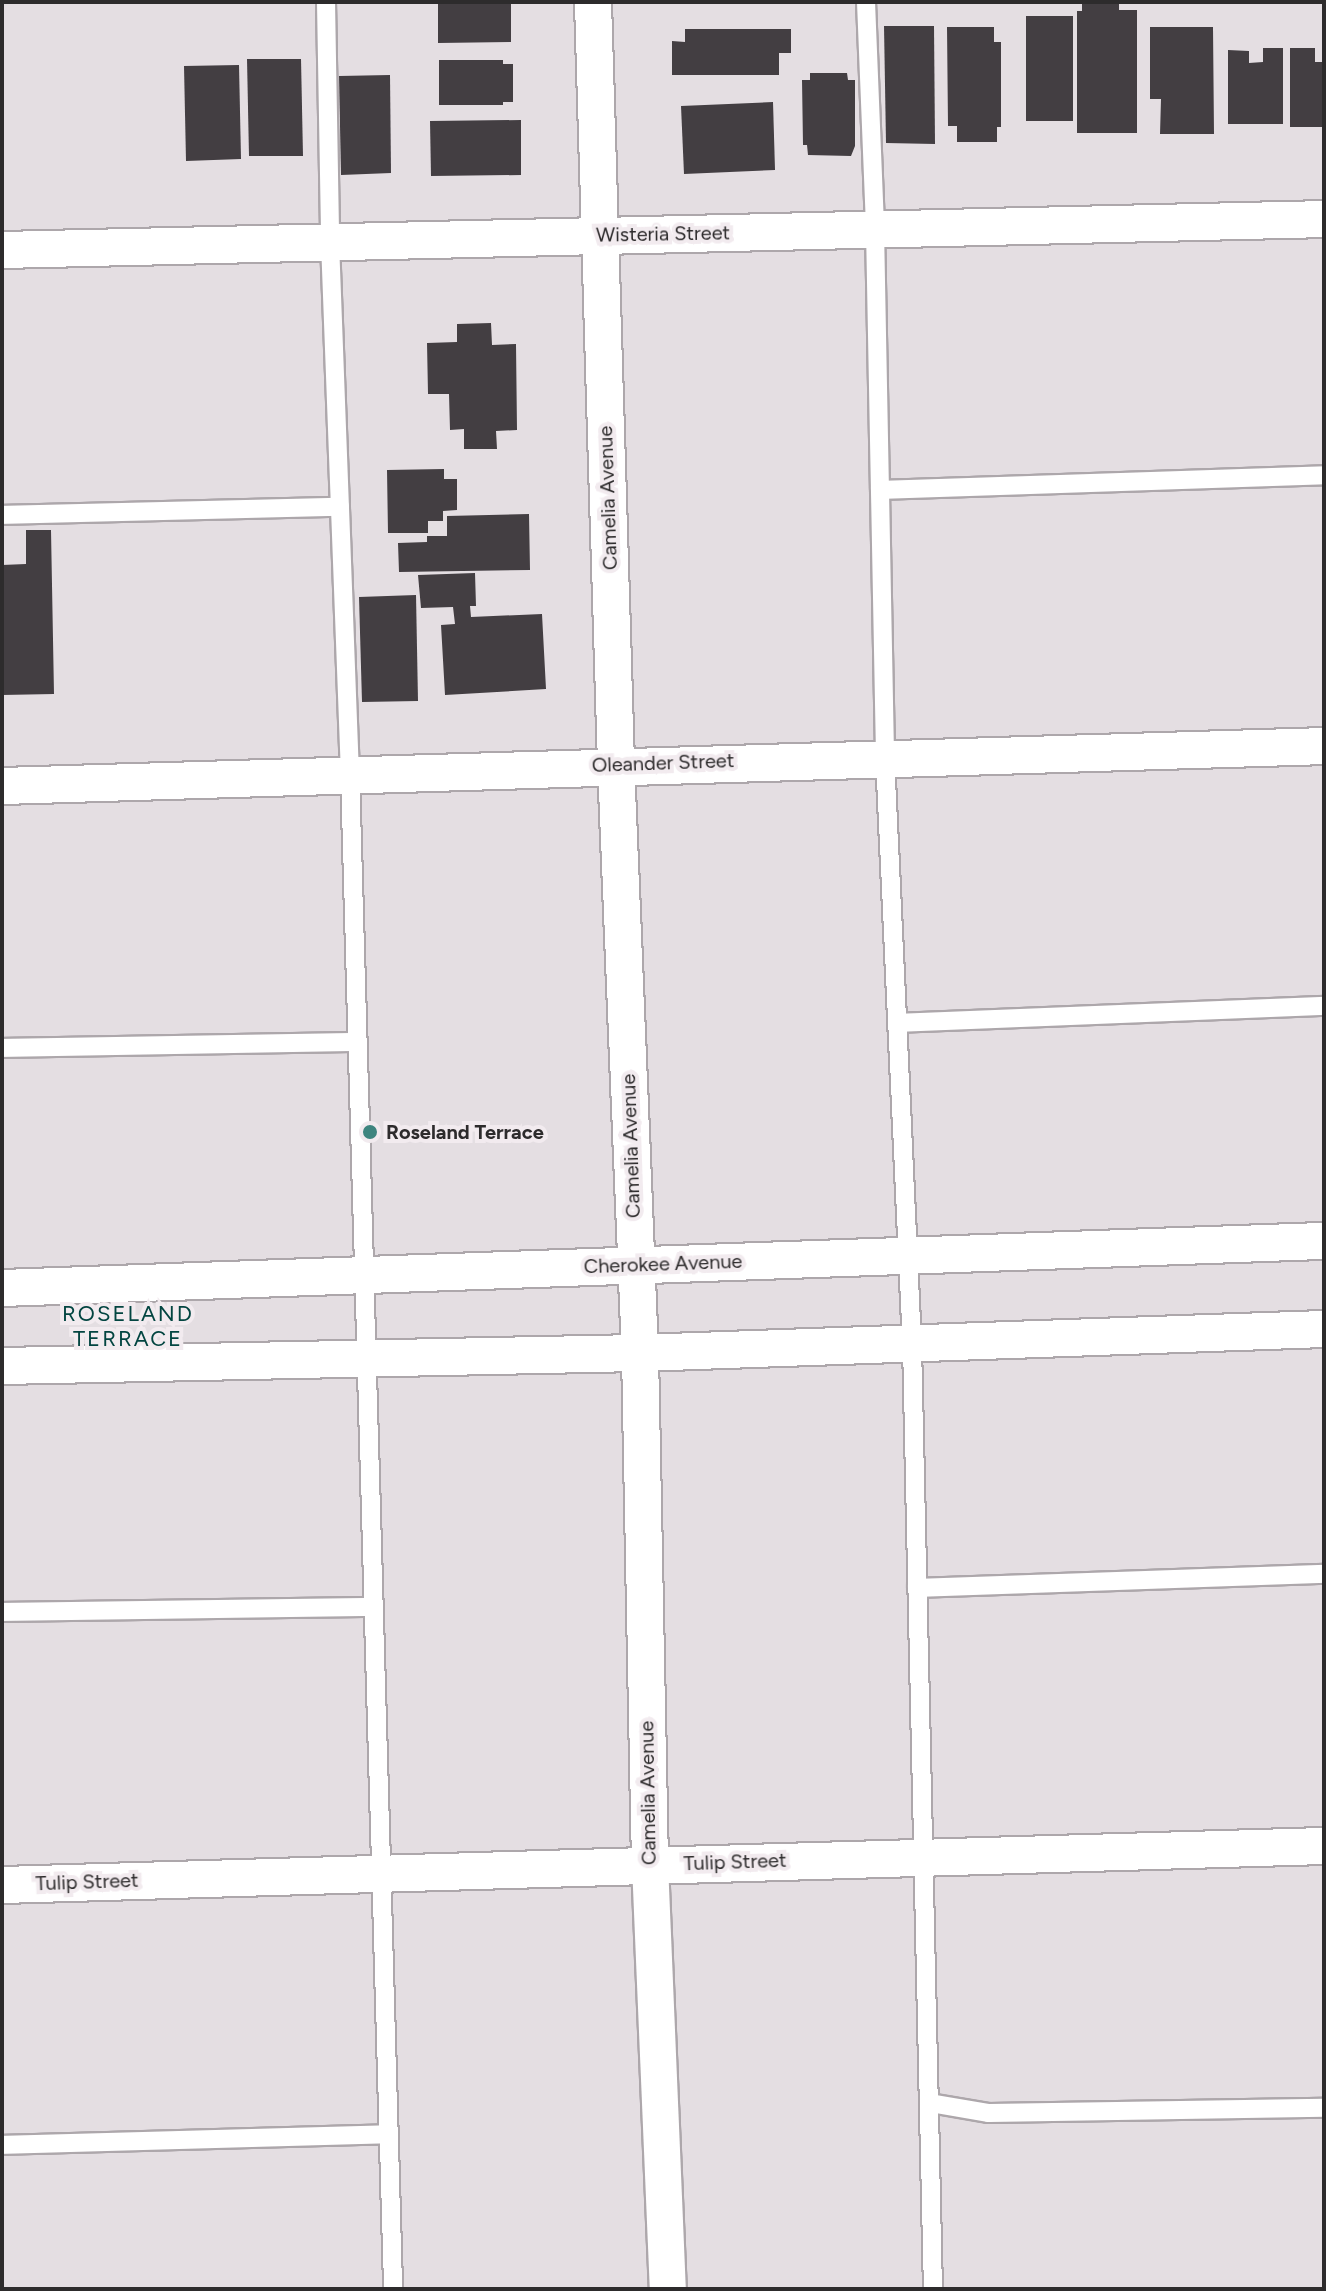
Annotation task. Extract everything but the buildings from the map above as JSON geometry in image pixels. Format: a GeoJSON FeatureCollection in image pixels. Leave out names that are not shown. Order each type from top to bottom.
{"type":"FeatureCollection","features":[{"type":"Feature","properties":{"kind":"street","name":"Camelia Avenue"},"geometry":{"type":"LineString","coordinates":[[593,2],[616,765],[640,1353],[650,1864],[668,2289]]}},
{"type":"Feature","properties":{"kind":"street","name":"Wisteria Street"},"geometry":{"type":"LineString","coordinates":[[2,250],[1324,219]]}},
{"type":"Feature","properties":{"kind":"street","name":"Oleander Street"},"geometry":{"type":"LineString","coordinates":[[2,786],[616,765],[1324,746]]}},
{"type":"Feature","properties":{"kind":"street","name":"Cherokee Avenue"},"geometry":{"type":"LineString","coordinates":[[2,1288],[1324,1241]]}},
{"type":"Feature","properties":{"kind":"street"},"geometry":{"type":"LineString","coordinates":[[2,1366],[640,1353],[1324,1329]]}},
{"type":"Feature","properties":{"kind":"street","name":"Tulip Street"},"geometry":{"type":"LineString","coordinates":[[2,1885],[1324,1846]]}},
{"type":"Feature","properties":{"kind":"lane"},"geometry":{"type":"LineString","coordinates":[[326,2],[330,242],[368,1358],[379,1873],[393,2289]]}},
{"type":"Feature","properties":{"kind":"lane"},"geometry":{"type":"LineString","coordinates":[[866,2],[875,229],[885,757],[912,1344],[933,2289]]}},
{"type":"Feature","properties":{"kind":"lane"},"geometry":{"type":"LineString","coordinates":[[880,490],[1324,475]]}},
{"type":"Feature","properties":{"kind":"lane"},"geometry":{"type":"LineString","coordinates":[[2,515],[340,507]]}},
{"type":"Feature","properties":{"kind":"lane"},"geometry":{"type":"LineString","coordinates":[[898,1023],[1324,1006]]}},
{"type":"Feature","properties":{"kind":"lane"},"geometry":{"type":"LineString","coordinates":[[2,1048],[357,1042]]}},
{"type":"Feature","properties":{"kind":"lane"},"geometry":{"type":"LineString","coordinates":[[917,1588],[1324,1574]]}},
{"type":"Feature","properties":{"kind":"lane"},"geometry":{"type":"LineString","coordinates":[[2,1612],[373,1607]]}},
{"type":"Feature","properties":{"kind":"lane"},"geometry":{"type":"LineString","coordinates":[[930,2103],[989,2113],[1324,2108]]}},
{"type":"Feature","properties":{"kind":"lane"},"geometry":{"type":"LineString","coordinates":[[2,2145],[388,2134]]}},
{"type":"Feature","properties":{"kind":"place","name":"Roseland Terrace"},"geometry":{"type":"Point","coordinates":[370,1132]}},
{"type":"Feature","properties":{"kind":"district","name":"ROSELAND TERRACE"},"geometry":{"type":"Point","coordinates":[128,1326]}}]}
